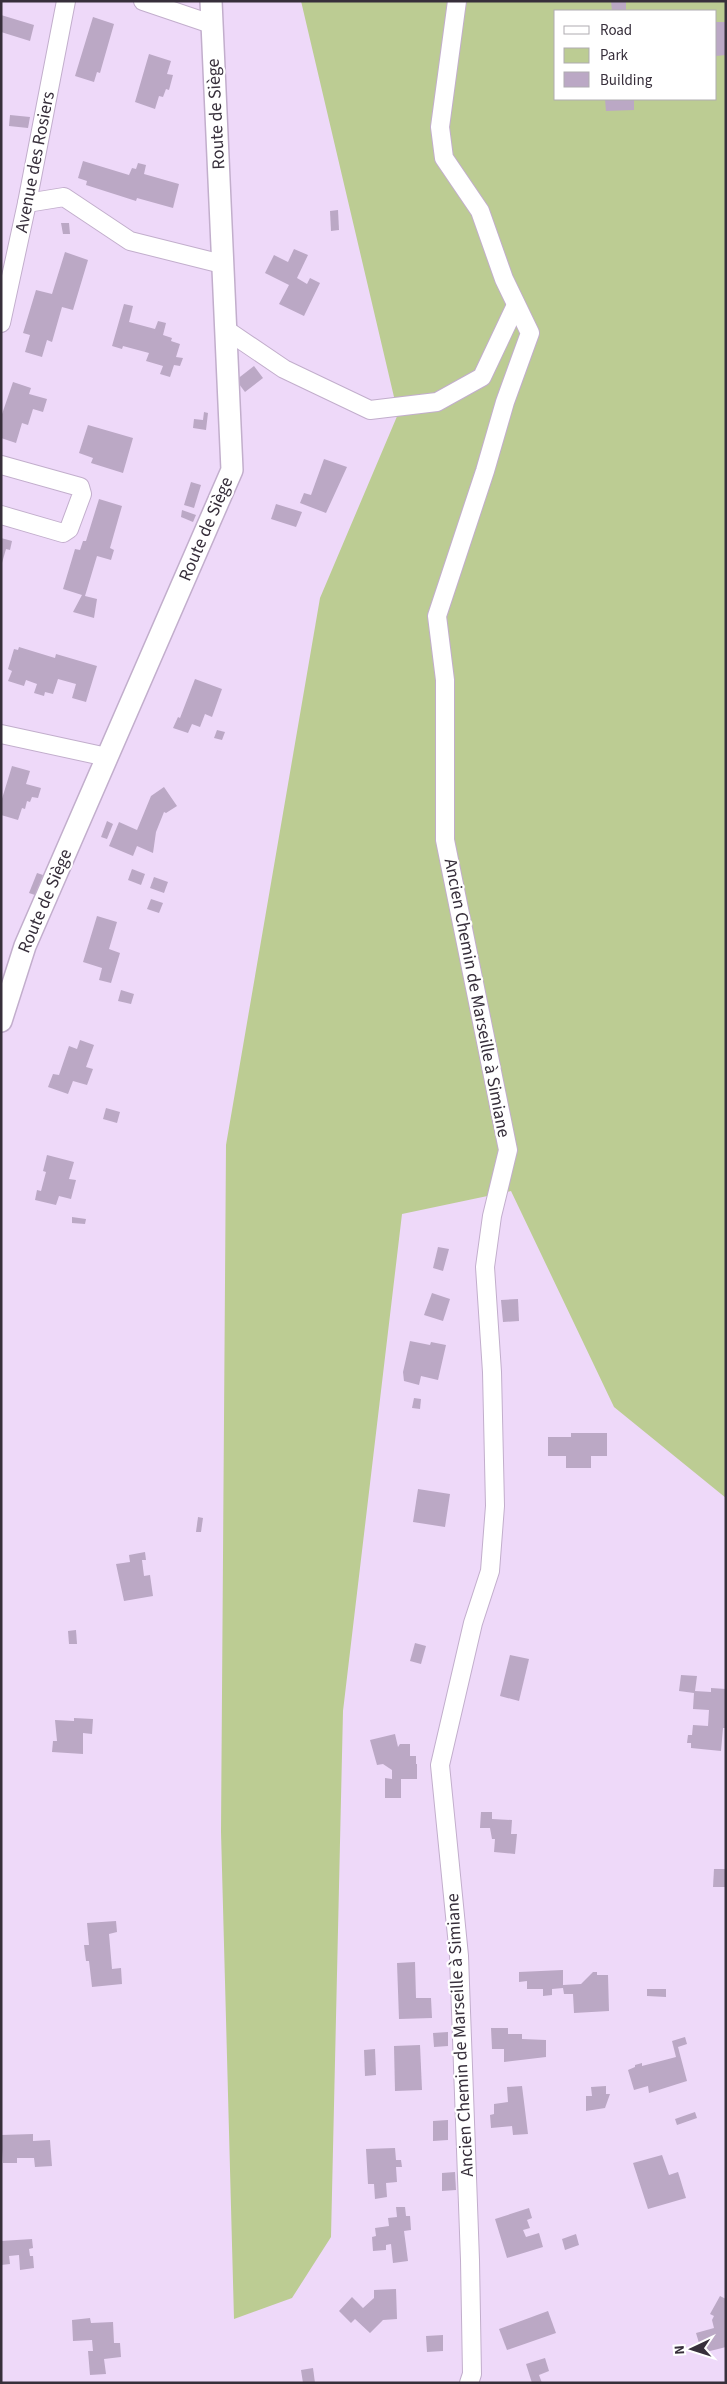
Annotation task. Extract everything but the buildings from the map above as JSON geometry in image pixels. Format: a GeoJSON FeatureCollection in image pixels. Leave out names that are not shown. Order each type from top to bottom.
{"type":"FeatureCollection","features":[{"type":"Feature","properties":{"kind":"street","name":"Avenue des Rosiers"},"geometry":{"type":"LineString","coordinates":[[1,323],[27,203],[66,1]]}},
{"type":"Feature","properties":{"kind":"street"},"geometry":{"type":"LineString","coordinates":[[142,1],[211,24]]}},
{"type":"Feature","properties":{"kind":"street","name":"Route de Siège"},"geometry":{"type":"LineString","coordinates":[[1,1021],[25,946],[232,470],[211,24],[212,1]]}},
{"type":"Feature","properties":{"kind":"street","name":"Ancien Chemin de Marseille à Simiane"},"geometry":{"type":"LineString","coordinates":[[456,1],[440,127],[444,158],[480,211],[516,305],[530,333],[505,402],[485,471],[437,616],[444,680],[445,840],[508,1150],[492,1216],[485,1267],[492,1372],[495,1496],[490,1571],[473,1623],[440,1765],[460,1956],[470,2260],[472,2374],[469,2383]]}},
{"type":"Feature","properties":{"kind":"street"},"geometry":{"type":"LineString","coordinates":[[27,203],[64,197],[130,241],[222,264]]}},
{"type":"Feature","properties":{"kind":"street"},"geometry":{"type":"LineString","coordinates":[[225,329],[284,369],[370,410],[437,402],[482,376],[516,305]]}},
{"type":"Feature","properties":{"kind":"street"},"geometry":{"type":"LineString","coordinates":[[1,464],[80,487],[82,494],[68,532],[63,533],[1,515]]}},
{"type":"Feature","properties":{"kind":"street"},"geometry":{"type":"LineString","coordinates":[[1,734],[107,757]]}},
{"type":"Feature","properties":{"kind":"green space"},"geometry":{"type":"Polygon","coordinates":[[[301,1],[726,1],[726,1498],[614,1407],[511,1191],[402,1214],[343,1711],[331,2237],[292,2298],[234,2319],[221,1832],[226,1145],[320,598],[398,414],[301,1]]]}}]}
